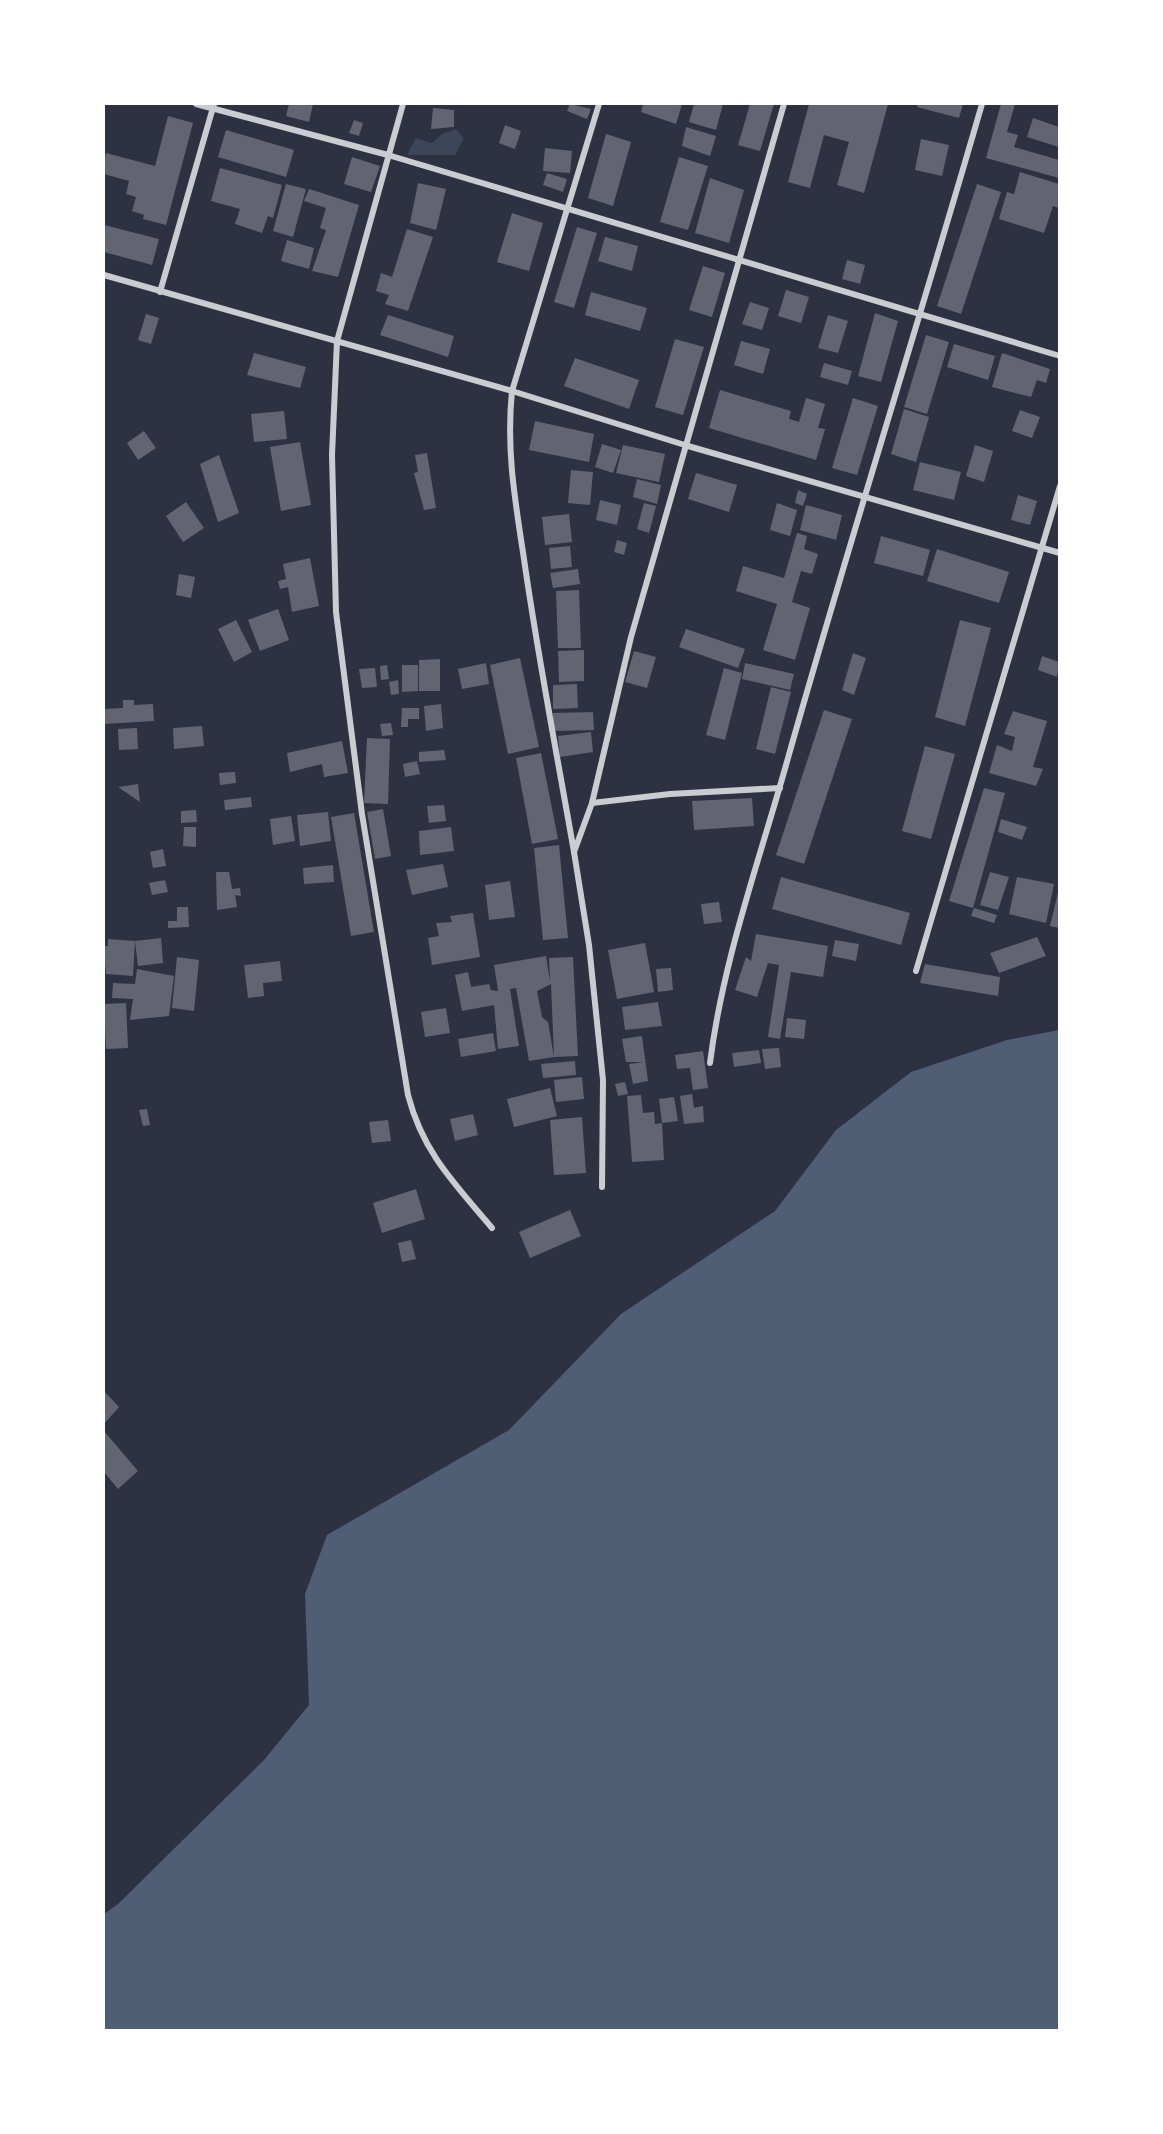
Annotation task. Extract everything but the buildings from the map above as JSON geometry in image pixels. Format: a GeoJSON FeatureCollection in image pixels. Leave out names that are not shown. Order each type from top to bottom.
{"type":"FeatureCollection","features":[{"type":"Feature","properties":{"kind":"street"},"geometry":{"type":"LineString","coordinates":[[196,104],[213,106],[388,155],[1059,356]]}},
{"type":"Feature","properties":{"kind":"street"},"geometry":{"type":"LineString","coordinates":[[403,104],[337,341],[332,455],[336,612],[362,814],[396,1030],[416,1124],[438,1163],[492,1228]]}},
{"type":"Feature","properties":{"kind":"street"},"geometry":{"type":"LineString","coordinates":[[600,104],[512,391],[508,427],[510,469],[536,641],[589,945],[603,1080],[602,1187]]}},
{"type":"Feature","properties":{"kind":"street"},"geometry":{"type":"LineString","coordinates":[[574,852],[592,802],[632,637],[784,104]]}},
{"type":"Feature","properties":{"kind":"street"},"geometry":{"type":"LineString","coordinates":[[710,1063],[717,1009],[865,497],[982,104]]}},
{"type":"Feature","properties":{"kind":"street"},"geometry":{"type":"LineString","coordinates":[[160,292],[213,106]]}},
{"type":"Feature","properties":{"kind":"street"},"geometry":{"type":"LineString","coordinates":[[104,275],[512,391],[688,446],[1059,553]]}},
{"type":"Feature","properties":{"kind":"street"},"geometry":{"type":"LineString","coordinates":[[916,971],[1059,486]]}},
{"type":"Feature","properties":{"kind":"street"},"geometry":{"type":"LineString","coordinates":[[592,802],[670,794],[780,788]]}},
{"type":"Feature","properties":{"kind":"shaded area"},"geometry":{"type":"Polygon","coordinates":[[[456,129],[464,138],[455,155],[407,155],[416,138],[432,143],[442,134],[456,129]]]}},
{"type":"Feature","properties":{"kind":"shaded area"},"geometry":{"type":"Polygon","coordinates":[[[1059,1030],[1059,2030],[104,2030],[104,1914],[118,1904],[264,1760],[309,1705],[305,1594],[327,1535],[509,1430],[621,1314],[775,1211],[836,1130],[911,1072],[1007,1040],[1059,1030]]]}}]}
